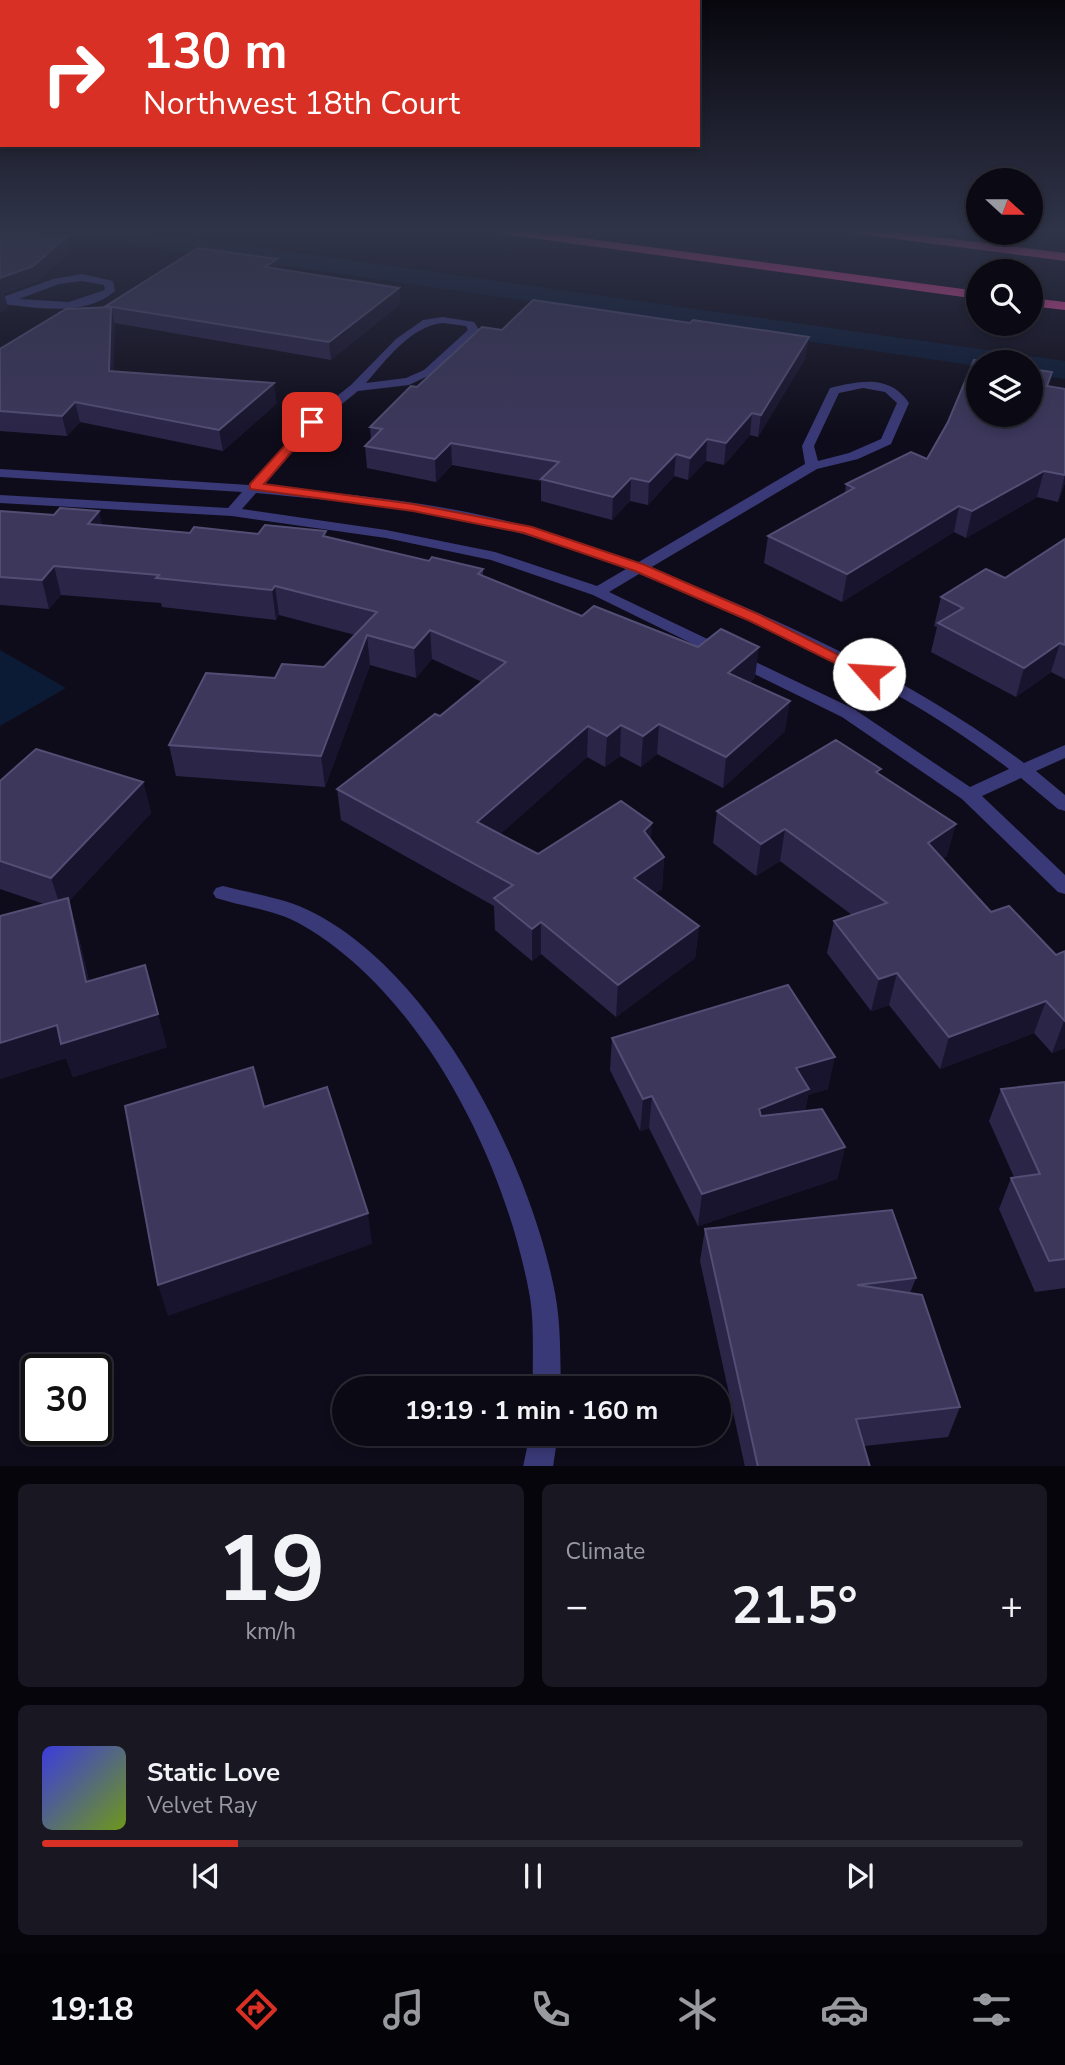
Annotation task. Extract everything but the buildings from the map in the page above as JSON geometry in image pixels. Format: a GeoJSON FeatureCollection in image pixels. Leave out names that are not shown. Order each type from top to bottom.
{"type":"FeatureCollection","features":[{"type":"Feature","properties":{"kind":"highway"},"geometry":{"type":"LineString","coordinates":[[1043,303],[1065,306]]}},
{"type":"Feature","properties":{"kind":"street"},"geometry":{"type":"LineString","coordinates":[[4,301],[74,307],[99,298]]}},
{"type":"Feature","properties":{"kind":"street"},"geometry":{"type":"LineString","coordinates":[[232,512],[312,422],[355,388],[415,329],[428,322],[456,320],[470,324],[474,331],[428,373],[409,381],[355,388]]}},
{"type":"Feature","properties":{"kind":"street"},"geometry":{"type":"LineString","coordinates":[[598,593],[811,466],[853,456],[886,441],[903,403],[896,390],[881,385],[860,384],[834,391],[808,446],[811,466]]}},
{"type":"Feature","properties":{"kind":"street"},"geometry":{"type":"LineString","coordinates":[[0,473],[255,486],[413,508],[527,530],[640,568],[755,618],[891,685],[1025,769],[1065,805]]}},
{"type":"Feature","properties":{"kind":"street"},"geometry":{"type":"LineString","coordinates":[[0,499],[232,512],[386,534],[495,556],[598,593],[848,713],[969,795],[1065,887]]}},
{"type":"Feature","properties":{"kind":"street"},"geometry":{"type":"LineString","coordinates":[[969,795],[1065,751]]}},
{"type":"Feature","properties":{"kind":"street"},"geometry":{"type":"LineString","coordinates":[[223,893],[307,918],[346,942],[400,993],[464,1085],[508,1176],[542,1293],[546,1376]]}},
{"type":"Feature","properties":{"kind":"street"},"geometry":{"type":"LineString","coordinates":[[538,1466],[542,1446]]}},
{"type":"Feature","properties":{"kind":"water"},"geometry":{"type":"Polygon","coordinates":[[[0,650],[66,688],[0,726],[0,650]]]}},
{"type":"Feature","properties":{"kind":"waterway"},"geometry":{"type":"LineString","coordinates":[[563,298],[966,356]]}},
{"type":"Feature","properties":{"kind":"waterway"},"geometry":{"type":"LineString","coordinates":[[1043,367],[1065,370]]}},
{"type":"Feature","properties":{"kind":"route"},"geometry":{"type":"LineString","coordinates":[[312,422],[255,486],[413,508],[527,530],[640,568],[755,618],[869,674]]}}]}
